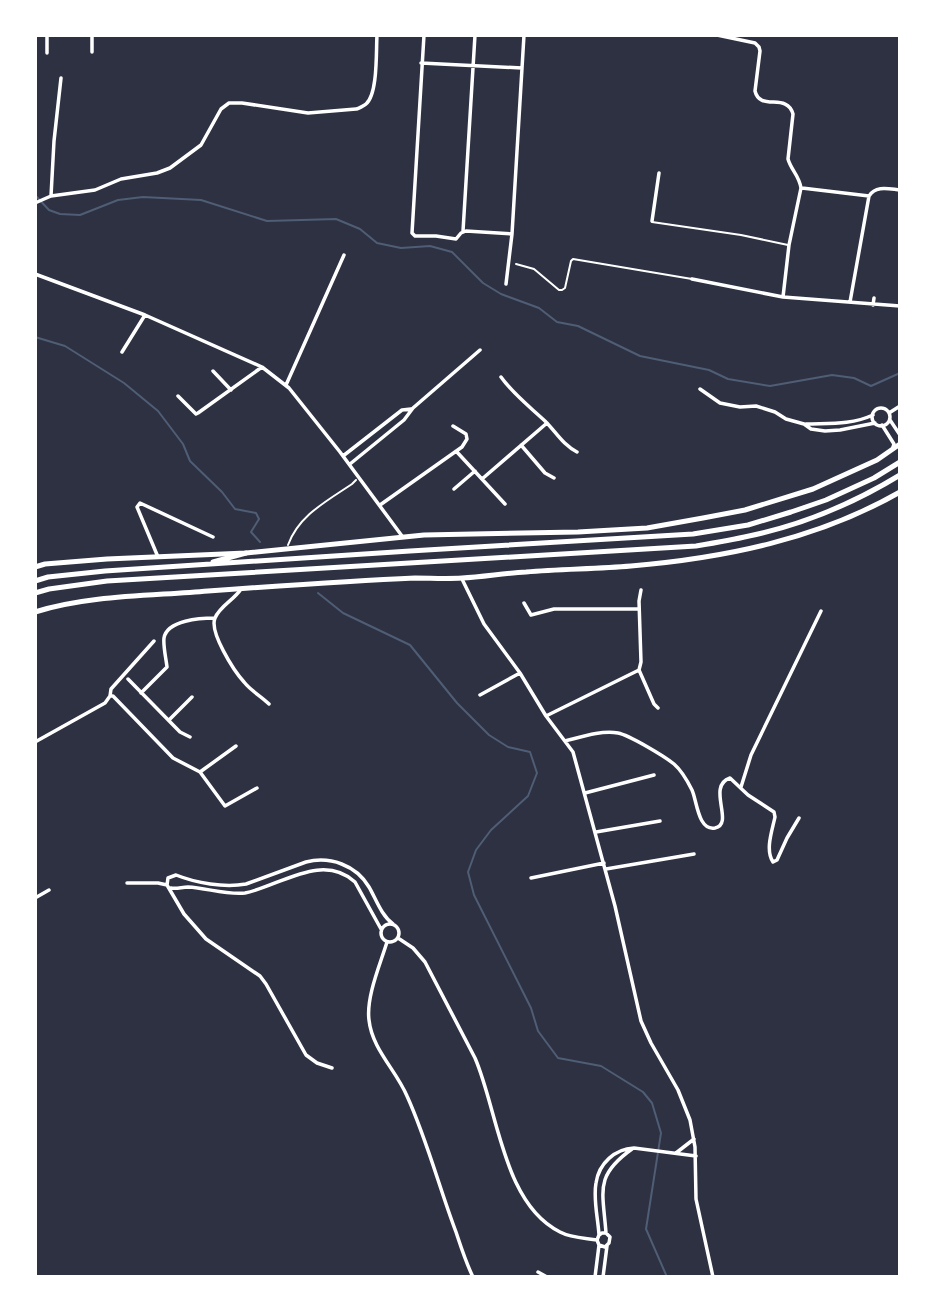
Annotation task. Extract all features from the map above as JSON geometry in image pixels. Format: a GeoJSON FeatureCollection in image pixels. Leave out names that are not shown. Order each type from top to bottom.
{"type":"FeatureCollection","features":[{"type":"Feature","properties":{"kind":"main road"},"geometry":{"type":"LineString","coordinates":[[35,567],[107,559],[246,553],[402,536],[647,528],[745,510],[813,489],[877,460],[900,444]]}},
{"type":"Feature","properties":{"kind":"main road"},"geometry":{"type":"LineString","coordinates":[[35,581],[48,577],[200,565],[693,534],[748,525],[826,500],[874,478],[900,461]]}},
{"type":"Feature","properties":{"kind":"main road"},"geometry":{"type":"LineString","coordinates":[[35,593],[107,581],[696,546],[750,536],[795,523],[831,510],[900,475]]}},
{"type":"Feature","properties":{"kind":"main road"},"geometry":{"type":"LineString","coordinates":[[35,612],[54,606],[108,599],[417,578],[461,578],[692,559],[779,542],[816,530],[900,492]]}},
{"type":"Feature","properties":{"kind":"main road"},"geometry":{"type":"LineString","coordinates":[[200,565],[246,553]]}},
{"type":"Feature","properties":{"kind":"street"},"geometry":{"type":"LineString","coordinates":[[47,35],[47,53]]}},
{"type":"Feature","properties":{"kind":"street"},"geometry":{"type":"LineString","coordinates":[[92,35],[92,52]]}},
{"type":"Feature","properties":{"kind":"street"},"geometry":{"type":"LineString","coordinates":[[35,203],[51,196],[95,190],[121,179],[170,168],[201,145],[221,109],[229,103],[307,113],[356,110],[369,101],[373,93],[377,35]]}},
{"type":"Feature","properties":{"kind":"street"},"geometry":{"type":"LineString","coordinates":[[424,35],[412,233],[456,239],[463,231],[475,35]]}},
{"type":"Feature","properties":{"kind":"street"},"geometry":{"type":"LineString","coordinates":[[506,284],[512,234],[524,35]]}},
{"type":"Feature","properties":{"kind":"street"},"geometry":{"type":"LineString","coordinates":[[717,35],[755,43],[759,47],[756,97],[787,104],[793,114],[788,159],[789,165],[797,173],[801,188],[789,245],[783,296]]}},
{"type":"Feature","properties":{"kind":"street"},"geometry":{"type":"LineString","coordinates":[[421,63],[522,68]]}},
{"type":"Feature","properties":{"kind":"street"},"geometry":{"type":"LineString","coordinates":[[51,196],[61,78]]}},
{"type":"Feature","properties":{"kind":"street"},"geometry":{"type":"LineString","coordinates":[[652,221],[659,173]]}},
{"type":"Feature","properties":{"kind":"street"},"geometry":{"type":"LineString","coordinates":[[801,188],[869,196]]}},
{"type":"Feature","properties":{"kind":"street"},"geometry":{"type":"LineString","coordinates":[[850,302],[869,196],[877,189],[900,190]]}},
{"type":"Feature","properties":{"kind":"street"},"geometry":{"type":"LineString","coordinates":[[463,231],[512,234]]}},
{"type":"Feature","properties":{"kind":"street"},"geometry":{"type":"LineString","coordinates":[[286,385],[344,255]]}},
{"type":"Feature","properties":{"kind":"street"},"geometry":{"type":"LineString","coordinates":[[35,274],[145,315],[262,367],[286,385],[350,464],[402,536]]}},
{"type":"Feature","properties":{"kind":"street"},"geometry":{"type":"LineString","coordinates":[[692,279],[736,290],[900,306]]}},
{"type":"Feature","properties":{"kind":"street"},"geometry":{"type":"LineString","coordinates":[[873,305],[874,298]]}},
{"type":"Feature","properties":{"kind":"street"},"geometry":{"type":"LineString","coordinates":[[122,352],[145,315]]}},
{"type":"Feature","properties":{"kind":"street"},"geometry":{"type":"LineString","coordinates":[[350,464],[404,420],[413,408],[480,351]]}},
{"type":"Feature","properties":{"kind":"street"},"geometry":{"type":"LineString","coordinates":[[178,396],[197,414],[262,367]]}},
{"type":"Feature","properties":{"kind":"street"},"geometry":{"type":"LineString","coordinates":[[213,371],[231,390]]}},
{"type":"Feature","properties":{"kind":"street"},"geometry":{"type":"LineString","coordinates":[[501,377],[567,447],[577,452]]}},
{"type":"Feature","properties":{"kind":"street"},"geometry":{"type":"LineString","coordinates":[[700,389],[720,403],[740,407],[756,406],[804,424],[842,423],[864,419],[882,408],[889,414],[900,435]]}},
{"type":"Feature","properties":{"kind":"street"},"geometry":{"type":"LineString","coordinates":[[889,414],[900,406]]}},
{"type":"Feature","properties":{"kind":"street"},"geometry":{"type":"LineString","coordinates":[[343,456],[402,410],[413,408]]}},
{"type":"Feature","properties":{"kind":"street"},"geometry":{"type":"LineString","coordinates":[[873,415],[875,423]]}},
{"type":"Feature","properties":{"kind":"street"},"geometry":{"type":"LineString","coordinates":[[804,424],[811,429],[825,431],[875,423],[882,425],[890,420]]}},
{"type":"Feature","properties":{"kind":"street"},"geometry":{"type":"LineString","coordinates":[[482,479],[547,423]]}},
{"type":"Feature","properties":{"kind":"street"},"geometry":{"type":"LineString","coordinates":[[882,425],[894,444],[891,450]]}},
{"type":"Feature","properties":{"kind":"street"},"geometry":{"type":"LineString","coordinates":[[380,505],[466,443],[466,434],[453,426]]}},
{"type":"Feature","properties":{"kind":"street"},"geometry":{"type":"LineString","coordinates":[[521,446],[545,473],[554,478]]}},
{"type":"Feature","properties":{"kind":"street"},"geometry":{"type":"LineString","coordinates":[[456,451],[505,503]]}},
{"type":"Feature","properties":{"kind":"street"},"geometry":{"type":"LineString","coordinates":[[454,489],[475,471]]}},
{"type":"Feature","properties":{"kind":"street"},"geometry":{"type":"LineString","coordinates":[[158,557],[137,508],[140,503],[214,537]]}},
{"type":"Feature","properties":{"kind":"street"},"geometry":{"type":"LineString","coordinates":[[461,578],[484,624],[573,752],[604,863],[641,1021],[650,1043],[678,1090],[690,1120],[696,1156],[696,1199],[713,1277]]}},
{"type":"Feature","properties":{"kind":"street"},"geometry":{"type":"LineString","coordinates":[[242,589],[215,618],[215,630],[226,656],[244,682],[269,704]]}},
{"type":"Feature","properties":{"kind":"street"},"geometry":{"type":"LineString","coordinates":[[641,590],[639,670],[658,708]]}},
{"type":"Feature","properties":{"kind":"street"},"geometry":{"type":"LineString","coordinates":[[524,604],[531,615],[554,609],[639,609]]}},
{"type":"Feature","properties":{"kind":"street"},"geometry":{"type":"LineString","coordinates":[[741,788],[751,755],[821,611]]}},
{"type":"Feature","properties":{"kind":"street"},"geometry":{"type":"LineString","coordinates":[[141,692],[167,667],[164,638],[170,629],[189,619],[215,618]]}},
{"type":"Feature","properties":{"kind":"street"},"geometry":{"type":"LineString","coordinates":[[35,742],[105,703],[111,688],[154,641]]}},
{"type":"Feature","properties":{"kind":"street"},"geometry":{"type":"LineString","coordinates":[[546,716],[639,670]]}},
{"type":"Feature","properties":{"kind":"street"},"geometry":{"type":"LineString","coordinates":[[480,695],[520,673]]}},
{"type":"Feature","properties":{"kind":"street"},"geometry":{"type":"LineString","coordinates":[[128,679],[180,732],[190,737]]}},
{"type":"Feature","properties":{"kind":"street"},"geometry":{"type":"LineString","coordinates":[[110,696],[127,709],[173,758],[200,772],[225,806],[257,788]]}},
{"type":"Feature","properties":{"kind":"street"},"geometry":{"type":"LineString","coordinates":[[169,720],[192,698]]}},
{"type":"Feature","properties":{"kind":"street"},"geometry":{"type":"LineString","coordinates":[[565,741],[588,735],[619,733],[661,755],[676,765],[692,790],[701,820],[709,827],[715,828],[723,819],[721,784],[730,778],[748,795],[774,812],[768,851],[773,862],[777,860],[799,818]]}},
{"type":"Feature","properties":{"kind":"street"},"geometry":{"type":"LineString","coordinates":[[200,772],[236,746]]}},
{"type":"Feature","properties":{"kind":"street"},"geometry":{"type":"LineString","coordinates":[[585,793],[654,775]]}},
{"type":"Feature","properties":{"kind":"street"},"geometry":{"type":"LineString","coordinates":[[596,832],[660,821]]}},
{"type":"Feature","properties":{"kind":"street"},"geometry":{"type":"LineString","coordinates":[[605,869],[694,854]]}},
{"type":"Feature","properties":{"kind":"street"},"geometry":{"type":"LineString","coordinates":[[332,1068],[317,1063],[306,1055],[260,976],[206,939],[184,914],[168,886],[168,878],[176,875],[187,880],[237,886],[313,860],[329,861],[349,867],[363,877],[386,917],[398,928],[398,938]]}},
{"type":"Feature","properties":{"kind":"street"},"geometry":{"type":"LineString","coordinates":[[531,878],[604,863]]}},
{"type":"Feature","properties":{"kind":"street"},"geometry":{"type":"LineString","coordinates":[[127,883],[158,883],[176,889],[186,887],[237,894],[306,872],[335,871],[355,882],[381,929],[380,936],[387,942],[398,938]]}},
{"type":"Feature","properties":{"kind":"street"},"geometry":{"type":"LineString","coordinates":[[35,898],[49,890]]}},
{"type":"Feature","properties":{"kind":"street"},"geometry":{"type":"LineString","coordinates":[[381,929],[393,924]]}},
{"type":"Feature","properties":{"kind":"street"},"geometry":{"type":"LineString","coordinates":[[398,938],[413,948],[425,962],[475,1058],[514,1180],[527,1204],[560,1233],[597,1240]]}},
{"type":"Feature","properties":{"kind":"street"},"geometry":{"type":"LineString","coordinates":[[387,942],[370,995],[369,1021],[377,1044],[416,1117],[473,1277]]}},
{"type":"Feature","properties":{"kind":"street"},"geometry":{"type":"LineString","coordinates":[[674,1153],[694,1139]]}},
{"type":"Feature","properties":{"kind":"street"},"geometry":{"type":"LineString","coordinates":[[595,1277],[599,1235],[595,1185],[604,1164],[625,1148],[696,1156]]}},
{"type":"Feature","properties":{"kind":"street"},"geometry":{"type":"LineString","coordinates":[[603,1277],[610,1240],[606,1233],[604,1178],[609,1169],[634,1148]]}},
{"type":"Feature","properties":{"kind":"street"},"geometry":{"type":"LineString","coordinates":[[599,1235],[606,1233]]}},
{"type":"Feature","properties":{"kind":"street"},"geometry":{"type":"LineString","coordinates":[[599,1245],[607,1245]]}},
{"type":"Feature","properties":{"kind":"street"},"geometry":{"type":"LineString","coordinates":[[538,1272],[547,1277]]}},
{"type":"Feature","properties":{"kind":"lane"},"geometry":{"type":"LineString","coordinates":[[652,221],[789,245]]}},
{"type":"Feature","properties":{"kind":"lane"},"geometry":{"type":"LineString","coordinates":[[516,264],[534,269],[559,290],[565,288],[573,259],[692,279]]}},
{"type":"Feature","properties":{"kind":"path"},"geometry":{"type":"LineString","coordinates":[[287,548],[292,534],[308,513],[352,485],[358,476]]}},
{"type":"Feature","properties":{"kind":"waterway"},"geometry":{"type":"LineString","coordinates":[[35,195],[49,210],[60,214],[80,215],[118,200],[143,197],[201,200],[267,221],[336,219],[360,229],[377,243],[401,248],[430,246],[452,252],[483,283],[501,294],[539,308],[557,322],[578,326],[640,356],[709,370],[728,379],[770,386],[832,375],[854,378],[871,386],[900,373]]}},
{"type":"Feature","properties":{"kind":"waterway"},"geometry":{"type":"LineString","coordinates":[[35,337],[65,346],[124,383],[158,411],[183,444],[190,461],[222,492],[235,509],[256,513],[259,519],[251,532],[260,542]]}},
{"type":"Feature","properties":{"kind":"waterway"},"geometry":{"type":"LineString","coordinates":[[318,593],[343,613],[410,645],[457,703],[489,735],[508,747],[530,752],[537,773],[528,796],[491,830],[476,850],[468,872],[474,895],[531,1008],[538,1031],[558,1058],[601,1066],[643,1092],[652,1103],[661,1133],[646,1229],[667,1277]]}}]}
